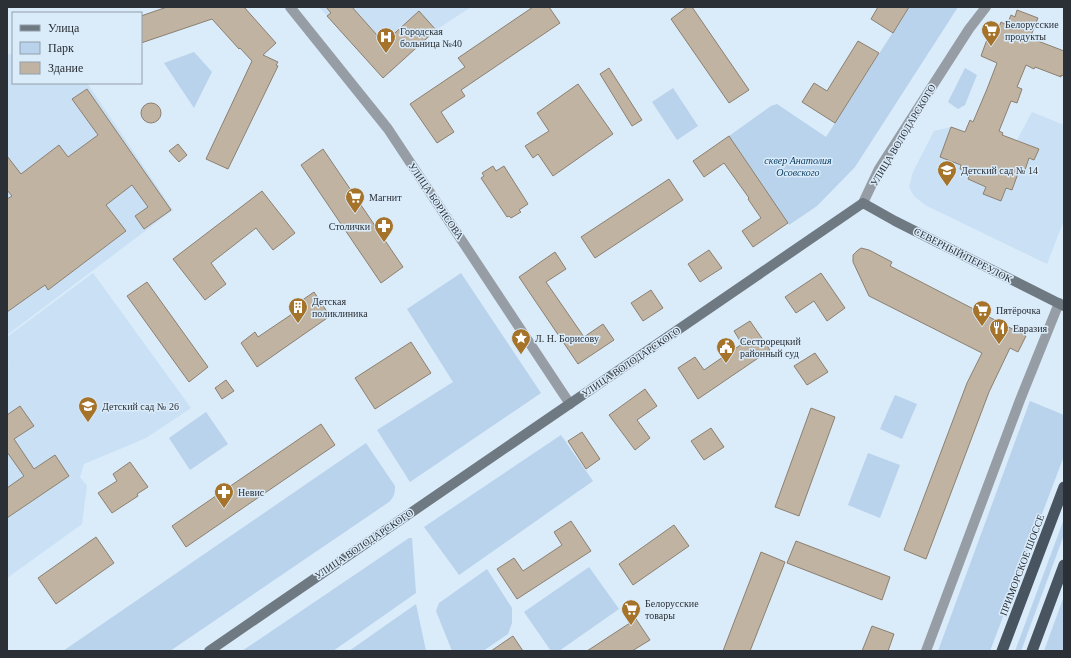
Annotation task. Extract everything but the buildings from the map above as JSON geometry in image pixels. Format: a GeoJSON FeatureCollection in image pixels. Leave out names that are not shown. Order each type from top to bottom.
{"type":"FeatureCollection","features":[{"type":"Feature","properties":{"kind":"highway","name":"ПРИМОРСКОЕ ШОССЕ"},"geometry":{"type":"LineString","coordinates":[[1002,651],[1064,487]]}},
{"type":"Feature","properties":{"kind":"highway"},"geometry":{"type":"LineString","coordinates":[[1032,651],[1064,565]]}},
{"type":"Feature","properties":{"kind":"main road","name":"УЛИЦА ВОЛОДАРСКОГО"},"geometry":{"type":"LineString","coordinates":[[209,651],[863,203]]}},
{"type":"Feature","properties":{"kind":"main road","name":"СЕВЕРНЫЙ ПЕРЕУЛОК"},"geometry":{"type":"LineString","coordinates":[[863,203],[895,221],[1061,304]]}},
{"type":"Feature","properties":{"kind":"street","name":"УЛИЦА БОРИСОВА"},"geometry":{"type":"LineString","coordinates":[[290,7],[388,129],[570,404]]}},
{"type":"Feature","properties":{"kind":"street","name":"УЛИЦА ВОЛОДАРСКОГО"},"geometry":{"type":"LineString","coordinates":[[863,203],[879,169],[969,29],[986,7]]}},
{"type":"Feature","properties":{"kind":"street"},"geometry":{"type":"LineString","coordinates":[[926,651],[1020,400],[1061,304]]}},
{"type":"Feature","properties":{"kind":"shaded area","name":"Городская больница №40"},"geometry":{"type":"Polygon","coordinates":[[[319,7],[471,7],[436,30],[383,78],[319,7]]]}},
{"type":"Feature","properties":{"kind":"shaded area"},"geometry":{"type":"Polygon","coordinates":[[[7,54],[12,54],[12,84],[88,84],[173,210],[7,335],[7,54]]]}},
{"type":"Feature","properties":{"kind":"shaded area","name":"Детский сад № 14"},"geometry":{"type":"Polygon","coordinates":[[[1032,112],[1064,125],[1064,220],[1047,264],[925,205],[914,196],[909,187],[913,172],[934,131],[951,127],[961,165],[960,169],[970,173],[968,179],[979,184],[991,174],[983,193],[1001,200],[1006,188],[1012,190],[1016,167],[1025,170],[1029,158],[1034,160],[1039,149],[1017,140],[1032,112]]]}},
{"type":"Feature","properties":{"kind":"shaded area","name":"Детский сад № 26"},"geometry":{"type":"Polygon","coordinates":[[[93,273],[191,408],[146,438],[84,464],[80,477],[87,486],[82,524],[7,578],[7,365],[9,363],[7,361],[7,337],[93,273]]]}},
{"type":"Feature","properties":{"kind":"green space","name":"сквер Анатолия Осовского"},"geometry":{"type":"Polygon","coordinates":[[[909,7],[958,7],[855,167],[817,206],[789,225],[729,136],[771,106],[777,104],[826,137],[909,7]]]}},
{"type":"Feature","properties":{"kind":"green space"},"geometry":{"type":"Polygon","coordinates":[[[194,52],[212,72],[194,108],[164,63],[194,52]]]}},
{"type":"Feature","properties":{"kind":"green space"},"geometry":{"type":"Polygon","coordinates":[[[965,68],[977,75],[965,105],[958,109],[948,102],[965,68]]]}},
{"type":"Feature","properties":{"kind":"green space"},"geometry":{"type":"Polygon","coordinates":[[[673,88],[698,126],[677,140],[652,102],[673,88]]]}},
{"type":"Feature","properties":{"kind":"green space"},"geometry":{"type":"Polygon","coordinates":[[[461,273],[541,393],[410,482],[377,430],[453,382],[407,309],[461,273]]]}},
{"type":"Feature","properties":{"kind":"green space"},"geometry":{"type":"Polygon","coordinates":[[[895,395],[917,404],[902,439],[880,429],[895,395]]]}},
{"type":"Feature","properties":{"kind":"green space"},"geometry":{"type":"Polygon","coordinates":[[[1030,401],[1064,415],[1064,456],[990,651],[938,651],[1030,401]]]}},
{"type":"Feature","properties":{"kind":"green space"},"geometry":{"type":"Polygon","coordinates":[[[206,412],[228,444],[190,470],[169,438],[206,412]]]}},
{"type":"Feature","properties":{"kind":"green space"},"geometry":{"type":"Polygon","coordinates":[[[561,435],[593,481],[459,575],[424,527],[561,435]]]}},
{"type":"Feature","properties":{"kind":"green space"},"geometry":{"type":"Polygon","coordinates":[[[366,443],[395,486],[394,495],[389,502],[170,651],[63,651],[366,443]]]}},
{"type":"Feature","properties":{"kind":"green space"},"geometry":{"type":"Polygon","coordinates":[[[868,453],[900,465],[880,518],[848,505],[868,453]]]}},
{"type":"Feature","properties":{"kind":"green space"},"geometry":{"type":"Polygon","coordinates":[[[1064,519],[1064,535],[1021,651],[1015,651],[1064,519]]]}},
{"type":"Feature","properties":{"kind":"green space"},"geometry":{"type":"Polygon","coordinates":[[[409,538],[412,538],[416,593],[333,651],[242,651],[409,538]]]}},
{"type":"Feature","properties":{"kind":"green space"},"geometry":{"type":"Polygon","coordinates":[[[589,567],[619,609],[559,651],[551,651],[524,612],[589,567]]]}},
{"type":"Feature","properties":{"kind":"green space"},"geometry":{"type":"Polygon","coordinates":[[[487,569],[512,608],[512,623],[508,634],[483,651],[452,651],[436,611],[439,603],[487,569]]]}},
{"type":"Feature","properties":{"kind":"green space"},"geometry":{"type":"Polygon","coordinates":[[[1064,596],[1064,651],[1044,651],[1064,596]]]}},
{"type":"Feature","properties":{"kind":"green space"},"geometry":{"type":"Polygon","coordinates":[[[416,604],[426,651],[349,651],[416,604]]]}},
{"type":"Feature","properties":{"kind":"place","name":"Белорусские продукты"},"geometry":{"type":"Point","coordinates":[991,47]}},
{"type":"Feature","properties":{"kind":"place","name":"Городская больница №40"},"geometry":{"type":"Point","coordinates":[386,54]}},
{"type":"Feature","properties":{"kind":"place","name":"Детский сад № 14"},"geometry":{"type":"Point","coordinates":[947,187]}},
{"type":"Feature","properties":{"kind":"place","name":"Магнит"},"geometry":{"type":"Point","coordinates":[355,214]}},
{"type":"Feature","properties":{"kind":"place","name":"Столички"},"geometry":{"type":"Point","coordinates":[384,243]}},
{"type":"Feature","properties":{"kind":"place","name":"Детская поликлиника"},"geometry":{"type":"Point","coordinates":[298,324]}},
{"type":"Feature","properties":{"kind":"place","name":"Пятёрочка"},"geometry":{"type":"Point","coordinates":[982,327]}},
{"type":"Feature","properties":{"kind":"place","name":"Евразия"},"geometry":{"type":"Point","coordinates":[999,345]}},
{"type":"Feature","properties":{"kind":"place","name":"Л. Н. Борисову"},"geometry":{"type":"Point","coordinates":[521,355]}},
{"type":"Feature","properties":{"kind":"place","name":"Сестрорецкий районный суд"},"geometry":{"type":"Point","coordinates":[726,364]}},
{"type":"Feature","properties":{"kind":"place","name":"Детский сад № 26"},"geometry":{"type":"Point","coordinates":[88,423]}},
{"type":"Feature","properties":{"kind":"place","name":"Невис"},"geometry":{"type":"Point","coordinates":[224,509]}},
{"type":"Feature","properties":{"kind":"place","name":"Белорусские товары"},"geometry":{"type":"Point","coordinates":[631,626]}}]}
